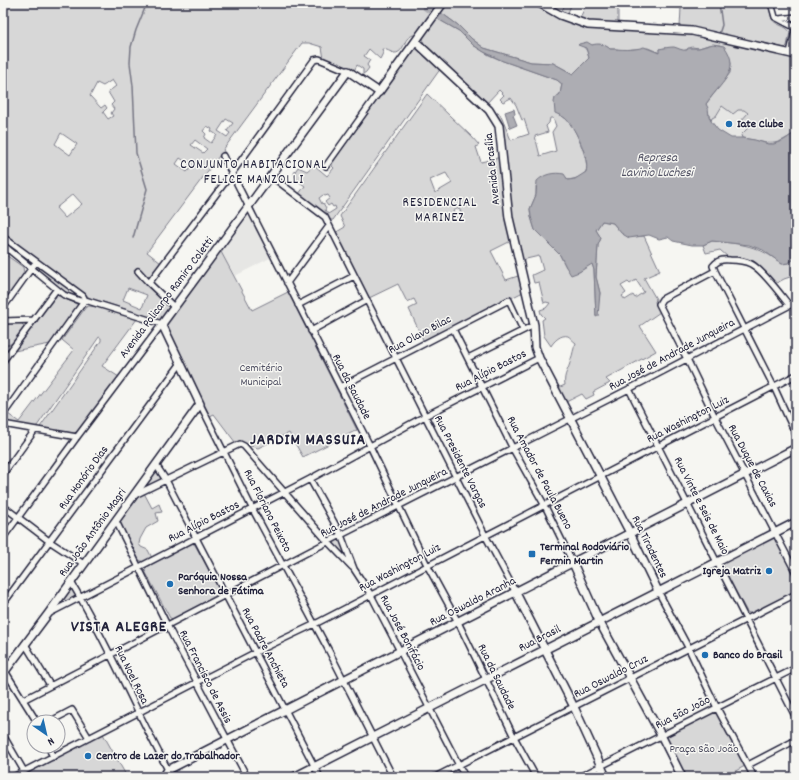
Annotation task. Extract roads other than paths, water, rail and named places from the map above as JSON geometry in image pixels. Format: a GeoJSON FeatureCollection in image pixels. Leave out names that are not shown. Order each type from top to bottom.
{"type":"FeatureCollection","features":[{"type":"Feature","properties":{"kind":"street"},"geometry":{"type":"LineString","coordinates":[[539,3],[560,14],[588,25],[692,31],[793,54],[796,27],[774,15],[772,3]]}},
{"type":"Feature","properties":{"kind":"street"},"geometry":{"type":"LineString","coordinates":[[326,166],[416,42],[429,20],[440,6]]}},
{"type":"Feature","properties":{"kind":"street"},"geometry":{"type":"LineString","coordinates":[[779,19],[796,17]]}},
{"type":"Feature","properties":{"kind":"street","name":"Avenida Brasília"},"geometry":{"type":"LineString","coordinates":[[416,42],[489,110],[499,126],[509,218],[534,325]]}},
{"type":"Feature","properties":{"kind":"street"},"geometry":{"type":"LineString","coordinates":[[149,283],[232,173],[314,60],[319,59],[348,71],[379,92]]}},
{"type":"Feature","properties":{"kind":"street","name":"Avenida Policarpo Ramiro Coletti"},"geometry":{"type":"LineString","coordinates":[[3,538],[348,71]]}},
{"type":"Feature","properties":{"kind":"street","name":"Rua da Saudade"},"geometry":{"type":"LineString","coordinates":[[223,156],[370,446],[427,564],[458,622],[514,737],[536,777]]}},
{"type":"Feature","properties":{"kind":"street","name":"Rua Presidente Vargas"},"geometry":{"type":"LineString","coordinates":[[271,176],[325,217],[485,535],[574,707],[606,777]]}},
{"type":"Feature","properties":{"kind":"street"},"geometry":{"type":"LineString","coordinates":[[287,283],[330,226]]}},
{"type":"Feature","properties":{"kind":"street"},"geometry":{"type":"LineString","coordinates":[[4,241],[83,296],[85,300]]}},
{"type":"Feature","properties":{"kind":"street"},"geometry":{"type":"LineString","coordinates":[[4,241],[56,290],[64,295],[80,301],[85,300],[162,324]]}},
{"type":"Feature","properties":{"kind":"street"},"geometry":{"type":"LineString","coordinates":[[789,305],[753,264],[745,261],[722,260],[718,261],[713,266],[774,387],[796,435]]}},
{"type":"Feature","properties":{"kind":"street"},"geometry":{"type":"LineString","coordinates":[[3,308],[36,262]]}},
{"type":"Feature","properties":{"kind":"street"},"geometry":{"type":"LineString","coordinates":[[138,271],[174,308]]}},
{"type":"Feature","properties":{"kind":"street","name":"Rua Duque de Caxias"},"geometry":{"type":"LineString","coordinates":[[715,271],[662,299],[659,304],[715,417],[796,573]]}},
{"type":"Feature","properties":{"kind":"street"},"geometry":{"type":"LineString","coordinates":[[298,305],[354,276]]}},
{"type":"Feature","properties":{"kind":"street"},"geometry":{"type":"LineString","coordinates":[[3,361],[56,290]]}},
{"type":"Feature","properties":{"kind":"street"},"geometry":{"type":"LineString","coordinates":[[3,415],[85,300]]}},
{"type":"Feature","properties":{"kind":"street"},"geometry":{"type":"LineString","coordinates":[[311,331],[366,300]]}},
{"type":"Feature","properties":{"kind":"street","name":"Rua Olavo Bilac"},"geometry":{"type":"LineString","coordinates":[[340,387],[509,300],[523,330]]}},
{"type":"Feature","properties":{"kind":"street","name":"Rua José de Andrade Junqueira"},"geometry":{"type":"LineString","coordinates":[[23,700],[341,535],[630,390],[796,302]]}},
{"type":"Feature","properties":{"kind":"street"},"geometry":{"type":"LineString","coordinates":[[3,321],[34,320]]}},
{"type":"Feature","properties":{"kind":"street","name":"Rua Floriano Peixoto"},"geometry":{"type":"LineString","coordinates":[[162,324],[252,508],[315,624],[393,777]]}},
{"type":"Feature","properties":{"kind":"street"},"geometry":{"type":"LineString","coordinates":[[468,358],[534,325]]}},
{"type":"Feature","properties":{"kind":"street","name":"Rua Tiradentes"},"geometry":{"type":"LineString","coordinates":[[534,325],[535,347],[539,358],[689,649],[716,708],[754,777]]}},
{"type":"Feature","properties":{"kind":"street","name":"Rua Amador de Paula Bueno"},"geometry":{"type":"LineString","coordinates":[[453,329],[513,449],[545,506],[599,621],[682,777]]}},
{"type":"Feature","properties":{"kind":"street"},"geometry":{"type":"LineString","coordinates":[[3,350],[11,350]]}},
{"type":"Feature","properties":{"kind":"street","name":"Rua Alípio Bastos"},"geometry":{"type":"LineString","coordinates":[[48,614],[310,479],[425,416],[539,358]]}},
{"type":"Feature","properties":{"kind":"street","name":"Rua Honório Dias"},"geometry":{"type":"LineString","coordinates":[[3,604],[181,363]]}},
{"type":"Feature","properties":{"kind":"street","name":"Rua Washington Luiz"},"geometry":{"type":"LineString","coordinates":[[13,777],[256,652],[315,624],[427,564],[545,506],[796,375]]}},
{"type":"Feature","properties":{"kind":"street","name":"Rua Vinte e Seis de Maio"},"geometry":{"type":"LineString","coordinates":[[630,390],[796,718]]}},
{"type":"Feature","properties":{"kind":"street","name":"Rua João Antônio Magri"},"geometry":{"type":"LineString","coordinates":[[4,672],[48,614],[200,404]]}},
{"type":"Feature","properties":{"kind":"street"},"geometry":{"type":"LineString","coordinates":[[790,423],[796,420]]}},
{"type":"Feature","properties":{"kind":"street"},"geometry":{"type":"LineString","coordinates":[[3,424],[77,437]]}},
{"type":"Feature","properties":{"kind":"street"},"geometry":{"type":"LineString","coordinates":[[3,474],[35,430]]}},
{"type":"Feature","properties":{"kind":"street"},"geometry":{"type":"LineString","coordinates":[[135,495],[240,444],[244,446],[328,542],[354,569]]}},
{"type":"Feature","properties":{"kind":"street","name":"Rua Oswaldo Aranha"},"geometry":{"type":"LineString","coordinates":[[163,777],[226,740],[401,652],[796,448]]}},
{"type":"Feature","properties":{"kind":"street","name":"Rua Padre Anchieta"},"geometry":{"type":"LineString","coordinates":[[156,465],[166,480],[320,777]]}},
{"type":"Feature","properties":{"kind":"street","name":"Rua José Bonifácio"},"geometry":{"type":"LineString","coordinates":[[310,479],[341,535],[354,569],[371,595],[465,777]]}},
{"type":"Feature","properties":{"kind":"street"},"geometry":{"type":"LineString","coordinates":[[3,506],[49,541],[84,564]]}},
{"type":"Feature","properties":{"kind":"street","name":"Rua Francisco de Assis"},"geometry":{"type":"LineString","coordinates":[[116,521],[246,777]]}},
{"type":"Feature","properties":{"kind":"street","name":"Rua Brasil"},"geometry":{"type":"LineString","coordinates":[[294,777],[486,678],[796,522]]}},
{"type":"Feature","properties":{"kind":"street","name":"Rua Noel Rosa"},"geometry":{"type":"LineString","coordinates":[[71,582],[110,654],[170,774]]}},
{"type":"Feature","properties":{"kind":"street","name":"Rua Oswaldo Cruz"},"geometry":{"type":"LineString","coordinates":[[435,777],[796,594]]}},
{"type":"Feature","properties":{"kind":"street"},"geometry":{"type":"LineString","coordinates":[[24,644],[50,685]]}},
{"type":"Feature","properties":{"kind":"street","name":"Rua São João"},"geometry":{"type":"LineString","coordinates":[[579,777],[796,668]]}},
{"type":"Feature","properties":{"kind":"street"},"geometry":{"type":"LineString","coordinates":[[4,672],[32,714]]}},
{"type":"Feature","properties":{"kind":"street"},"geometry":{"type":"LineString","coordinates":[[64,714],[72,710],[89,738]]}},
{"type":"Feature","properties":{"kind":"street"},"geometry":{"type":"LineString","coordinates":[[3,735],[24,771]]}},
{"type":"Feature","properties":{"kind":"street"},"geometry":{"type":"LineString","coordinates":[[748,765],[796,740]]}},
{"type":"Feature","properties":{"kind":"water","name":"Represa Lavinio Luchesi"},"geometry":{"type":"Polygon","coordinates":[[[440,12],[458,25],[472,39],[484,48],[531,62],[553,63],[573,74],[589,58],[586,48],[578,45],[587,42],[592,45],[604,45],[610,49],[631,49],[644,47],[659,53],[659,49],[668,47],[687,50],[688,48],[699,48],[713,44],[724,46],[731,63],[730,70],[727,77],[706,104],[711,121],[718,130],[731,138],[755,140],[768,144],[774,144],[784,140],[796,132],[796,258],[788,263],[782,264],[763,250],[749,245],[712,241],[703,245],[692,245],[673,241],[668,237],[659,239],[649,235],[629,238],[621,233],[613,223],[602,221],[596,230],[601,238],[598,245],[596,277],[600,293],[598,316],[596,317],[594,270],[592,264],[571,275],[560,255],[535,230],[531,217],[530,209],[536,195],[537,181],[546,175],[557,173],[564,174],[568,180],[575,179],[586,172],[586,160],[578,137],[566,119],[555,113],[554,102],[555,98],[560,94],[562,84],[557,80],[503,61],[484,52],[473,45],[459,31],[436,18],[440,12]]]}},
{"type":"Feature","properties":{"kind":"water"},"geometry":{"type":"Polygon","coordinates":[[[514,109],[515,114],[513,115],[517,125],[510,128],[505,112],[514,109]]]}},
{"type":"Feature","properties":{"kind":"waterway"},"geometry":{"type":"LineString","coordinates":[[133,238],[147,189],[136,153],[133,86],[130,63],[131,47],[147,3]]}},
{"type":"Feature","properties":{"kind":"waterway"},"geometry":{"type":"LineString","coordinates":[[424,3],[426,7],[441,17]]}},
{"type":"Feature","properties":{"kind":"waterway"},"geometry":{"type":"LineString","coordinates":[[719,3],[722,25],[719,34]]}},
{"type":"Feature","properties":{"kind":"place","name":"Iate Clube"},"geometry":{"type":"Point","coordinates":[729,124]}},
{"type":"Feature","properties":{"kind":"place","name":"Terminal Rodoviário Fermin Martin"},"geometry":{"type":"Point","coordinates":[532,554]}},
{"type":"Feature","properties":{"kind":"place","name":"Igreja Matriz"},"geometry":{"type":"Point","coordinates":[769,571]}},
{"type":"Feature","properties":{"kind":"place","name":"Paróquia Nossa Senhora de Fátima"},"geometry":{"type":"Point","coordinates":[170,584]}},
{"type":"Feature","properties":{"kind":"place","name":"Banco do Brasil"},"geometry":{"type":"Point","coordinates":[705,655]}},
{"type":"Feature","properties":{"kind":"place","name":"Centro de Lazer do Trabalhador"},"geometry":{"type":"Point","coordinates":[88,756]}},
{"type":"Feature","properties":{"kind":"district","name":"CONJUNTO HABITACIONAL FELICE MANZOLLI"},"geometry":{"type":"Point","coordinates":[254,172]}},
{"type":"Feature","properties":{"kind":"district","name":"RESIDENCIAL MARINEZ"},"geometry":{"type":"Point","coordinates":[440,210]}},
{"type":"Feature","properties":{"kind":"district","name":"JARDIM MASSUIA"},"geometry":{"type":"Point","coordinates":[308,440]}},
{"type":"Feature","properties":{"kind":"district","name":"VISTA ALEGRE"},"geometry":{"type":"Point","coordinates":[119,627]}},
{"type":"Feature","properties":{"kind":"park label","name":"Cemitério Municipal"},"geometry":{"type":"Point","coordinates":[261,375]}},
{"type":"Feature","properties":{"kind":"park label","name":"Praça São João"},"geometry":{"type":"Point","coordinates":[704,749]}}]}
